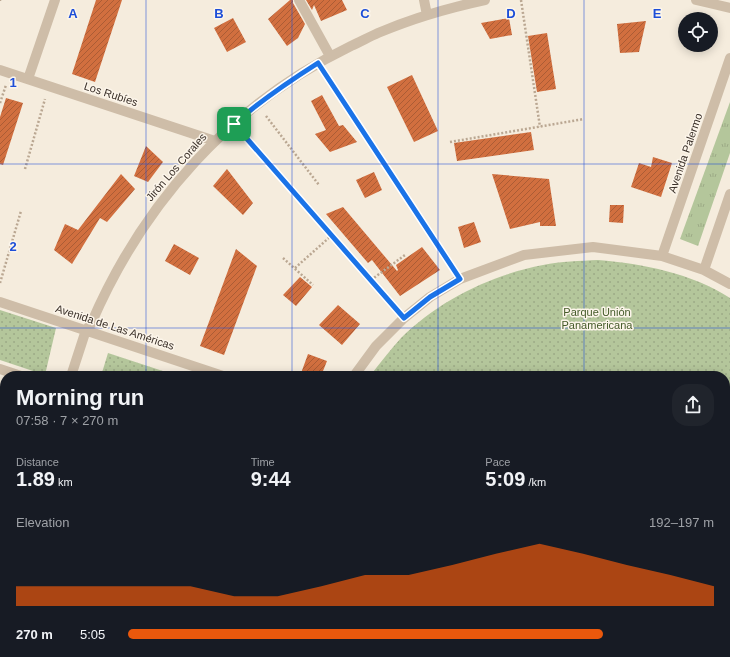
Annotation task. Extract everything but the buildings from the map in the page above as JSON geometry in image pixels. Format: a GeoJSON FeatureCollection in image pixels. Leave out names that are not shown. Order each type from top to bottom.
{"type":"FeatureCollection","features":[{"type":"Feature","properties":{"kind":"street"},"geometry":{"type":"LineString","coordinates":[[28,79],[55,0]]}},
{"type":"Feature","properties":{"kind":"street"},"geometry":{"type":"LineString","coordinates":[[299,0],[330,56]]}},
{"type":"Feature","properties":{"kind":"street"},"geometry":{"type":"LineString","coordinates":[[424,0],[427,15]]}},
{"type":"Feature","properties":{"kind":"street","name":"Jirón Los Corales"},"geometry":{"type":"LineString","coordinates":[[73,371],[86,330],[91,324],[112,278],[134,241],[158,206],[185,172],[215,141],[257,104],[286,83],[330,56],[378,33],[427,15],[485,0]]}},
{"type":"Feature","properties":{"kind":"street"},"geometry":{"type":"LineString","coordinates":[[696,0],[730,8]]}},
{"type":"Feature","properties":{"kind":"street","name":"Avenida Palermo"},"geometry":{"type":"LineString","coordinates":[[662,256],[730,58]]}},
{"type":"Feature","properties":{"kind":"street","name":"Los Rubíes"},"geometry":{"type":"LineString","coordinates":[[5,71],[215,141]]}},
{"type":"Feature","properties":{"kind":"street"},"geometry":{"type":"LineString","coordinates":[[704,270],[730,194]]}},
{"type":"Feature","properties":{"kind":"street"},"geometry":{"type":"LineString","coordinates":[[358,371],[376,346],[404,318],[430,297],[460,279],[524,255],[593,247],[662,256],[704,270],[730,284]]}},
{"type":"Feature","properties":{"kind":"street","name":"Avenida de Las Américas"},"geometry":{"type":"LineString","coordinates":[[0,302],[208,371]]}},
{"type":"Feature","properties":{"kind":"path"},"geometry":{"type":"LineString","coordinates":[[521,0],[540,127]]}},
{"type":"Feature","properties":{"kind":"path"},"geometry":{"type":"LineString","coordinates":[[318,63],[460,279]]}},
{"type":"Feature","properties":{"kind":"path"},"geometry":{"type":"LineString","coordinates":[[0,103],[5,71]]}},
{"type":"Feature","properties":{"kind":"path"},"geometry":{"type":"LineString","coordinates":[[25,169],[48,86]]}},
{"type":"Feature","properties":{"kind":"path"},"geometry":{"type":"LineString","coordinates":[[257,104],[320,185]]}},
{"type":"Feature","properties":{"kind":"path"},"geometry":{"type":"LineString","coordinates":[[450,142],[584,119]]}},
{"type":"Feature","properties":{"kind":"path"},"geometry":{"type":"LineString","coordinates":[[234,124],[404,318]]}},
{"type":"Feature","properties":{"kind":"path"},"geometry":{"type":"LineString","coordinates":[[0,283],[21,211]]}},
{"type":"Feature","properties":{"kind":"path"},"geometry":{"type":"LineString","coordinates":[[295,268],[331,236]]}},
{"type":"Feature","properties":{"kind":"path"},"geometry":{"type":"LineString","coordinates":[[371,280],[405,256]]}},
{"type":"Feature","properties":{"kind":"path"},"geometry":{"type":"LineString","coordinates":[[284,258],[313,285]]}},
{"type":"Feature","properties":{"kind":"green space"},"geometry":{"type":"Polygon","coordinates":[[[730,102],[730,153],[698,246],[680,239],[730,102]]]}},
{"type":"Feature","properties":{"kind":"green space","name":"Parque Unión Panamericana"},"geometry":{"type":"Polygon","coordinates":[[[598,260],[650,267],[699,282],[730,298],[730,371],[374,371],[401,338],[416,324],[449,301],[485,282],[504,275],[524,269],[570,261],[598,260]]]}},
{"type":"Feature","properties":{"kind":"green space"},"geometry":{"type":"Polygon","coordinates":[[[0,310],[56,328],[46,371],[33,371],[0,360],[0,310]]]}},
{"type":"Feature","properties":{"kind":"green space"},"geometry":{"type":"Polygon","coordinates":[[[108,353],[163,371],[103,371],[108,353]]]}},
{"type":"Feature","properties":{"kind":"route"},"geometry":{"type":"LineString","coordinates":[[318,63],[460,279],[430,297],[404,318],[234,124],[257,104],[286,83],[318,63]]}}]}
